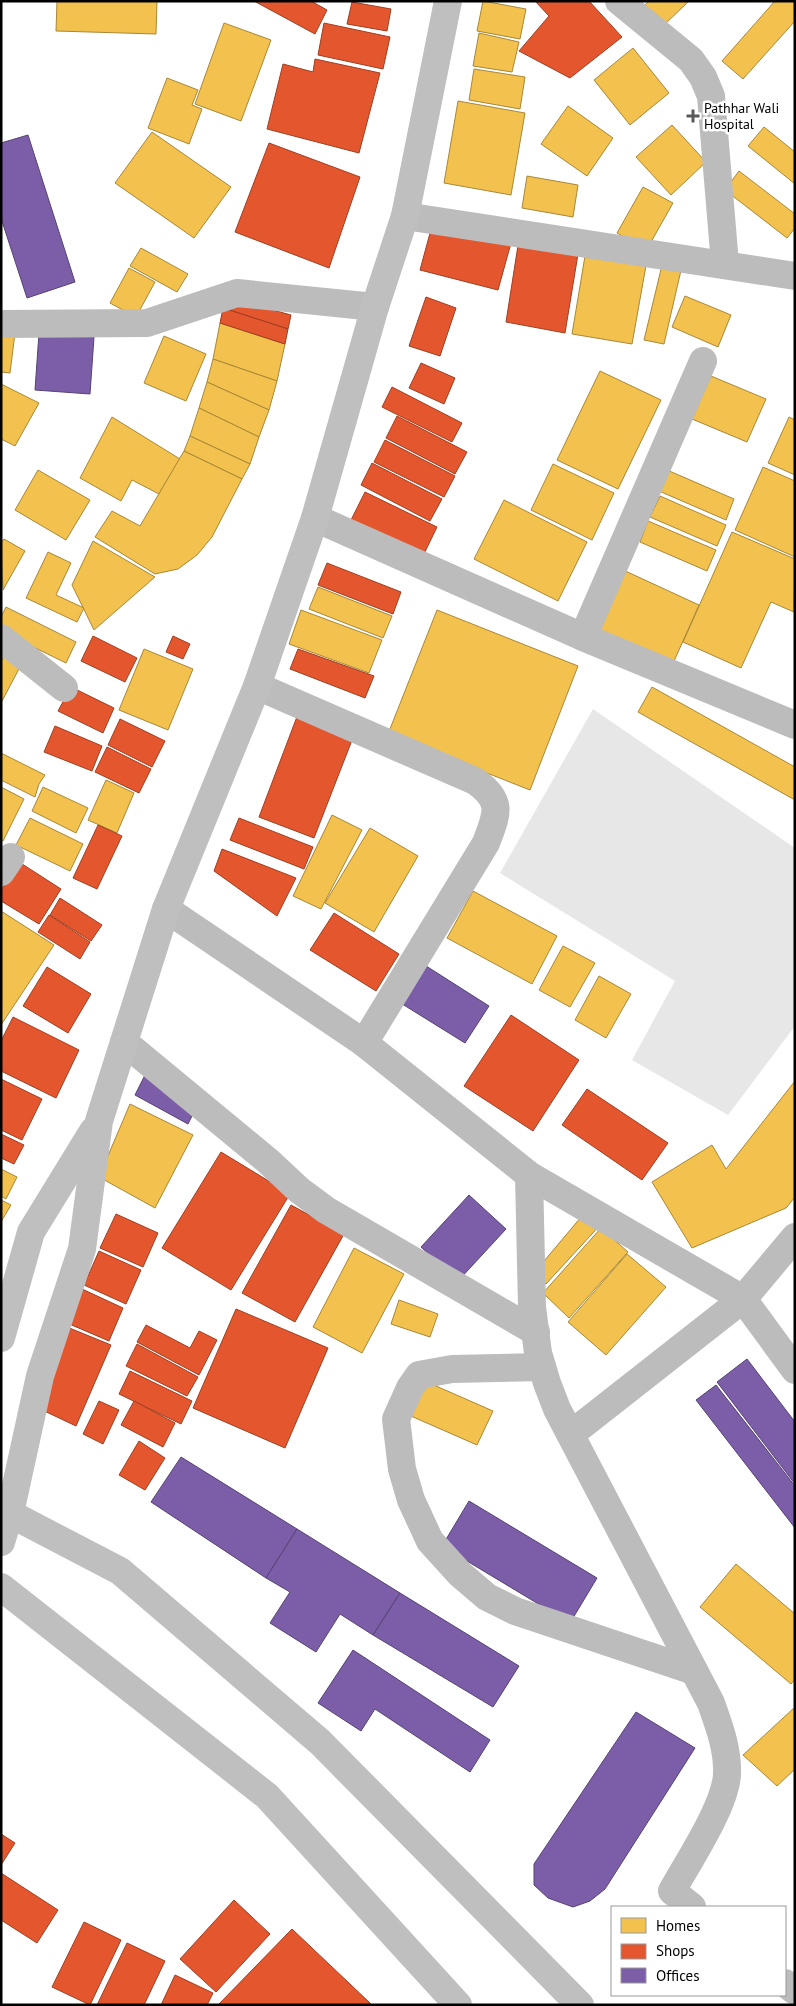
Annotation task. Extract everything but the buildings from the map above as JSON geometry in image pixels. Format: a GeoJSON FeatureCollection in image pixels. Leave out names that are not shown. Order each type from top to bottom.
{"type":"FeatureCollection","features":[{"type":"Feature","properties":{"kind":"main road"},"geometry":{"type":"LineString","coordinates":[[1,1542],[6,1511],[40,1376],[82,1249],[99,1121],[166,909],[256,686],[315,518],[375,307],[405,216],[448,1]]}},
{"type":"Feature","properties":{"kind":"main road"},"geometry":{"type":"LineString","coordinates":[[1,1338],[31,1232],[99,1121]]}},
{"type":"Feature","properties":{"kind":"main road"},"geometry":{"type":"LineString","coordinates":[[6,1511],[120,1571],[320,1742],[580,2005]]}},
{"type":"Feature","properties":{"kind":"main road"},"geometry":{"type":"LineString","coordinates":[[1,1587],[267,1796],[458,2005]]}},
{"type":"Feature","properties":{"kind":"street"},"geometry":{"type":"LineString","coordinates":[[619,1],[690,60],[703,77],[711,96],[725,264]]}},
{"type":"Feature","properties":{"kind":"street"},"geometry":{"type":"LineString","coordinates":[[405,216],[795,276]]}},
{"type":"Feature","properties":{"kind":"street"},"geometry":{"type":"LineString","coordinates":[[2,317],[147,323],[237,293],[375,307]]}},
{"type":"Feature","properties":{"kind":"street"},"geometry":{"type":"LineString","coordinates":[[583,637],[703,361]]}},
{"type":"Feature","properties":{"kind":"street"},"geometry":{"type":"LineString","coordinates":[[315,518],[583,637],[795,726]]}},
{"type":"Feature","properties":{"kind":"street"},"geometry":{"type":"LineString","coordinates":[[1,638],[64,688]]}},
{"type":"Feature","properties":{"kind":"street"},"geometry":{"type":"LineString","coordinates":[[256,686],[476,781],[488,790],[496,803],[494,821],[486,843],[364,1043]]}},
{"type":"Feature","properties":{"kind":"street"},"geometry":{"type":"LineString","coordinates":[[166,909],[364,1043],[529,1175],[742,1298],[795,1370]]}},
{"type":"Feature","properties":{"kind":"street"},"geometry":{"type":"LineString","coordinates":[[124,1042],[268,1161],[299,1190],[326,1210],[536,1332]]}},
{"type":"Feature","properties":{"kind":"street"},"geometry":{"type":"LineString","coordinates":[[529,1175],[532,1307],[542,1367],[558,1409],[711,1703],[724,1742],[728,1774],[719,1805],[672,1891],[691,1906]]}},
{"type":"Feature","properties":{"kind":"street"},"geometry":{"type":"LineString","coordinates":[[571,1434],[742,1298],[795,1237]]}},
{"type":"Feature","properties":{"kind":"street"},"geometry":{"type":"LineString","coordinates":[[542,1367],[452,1369],[419,1374],[410,1388],[396,1419],[402,1469],[411,1500],[430,1541],[460,1574],[486,1597],[515,1611],[694,1671]]}},
{"type":"Feature","properties":{"kind":"shaded area"},"geometry":{"type":"Polygon","coordinates":[[[593,709],[795,848],[795,1026],[728,1115],[632,1060],[675,981],[500,873],[593,709]]]}},
{"type":"Feature","properties":{"kind":"place","name":"Pathhar Wali Hospital"},"geometry":{"type":"Point","coordinates":[693,116]}}]}
